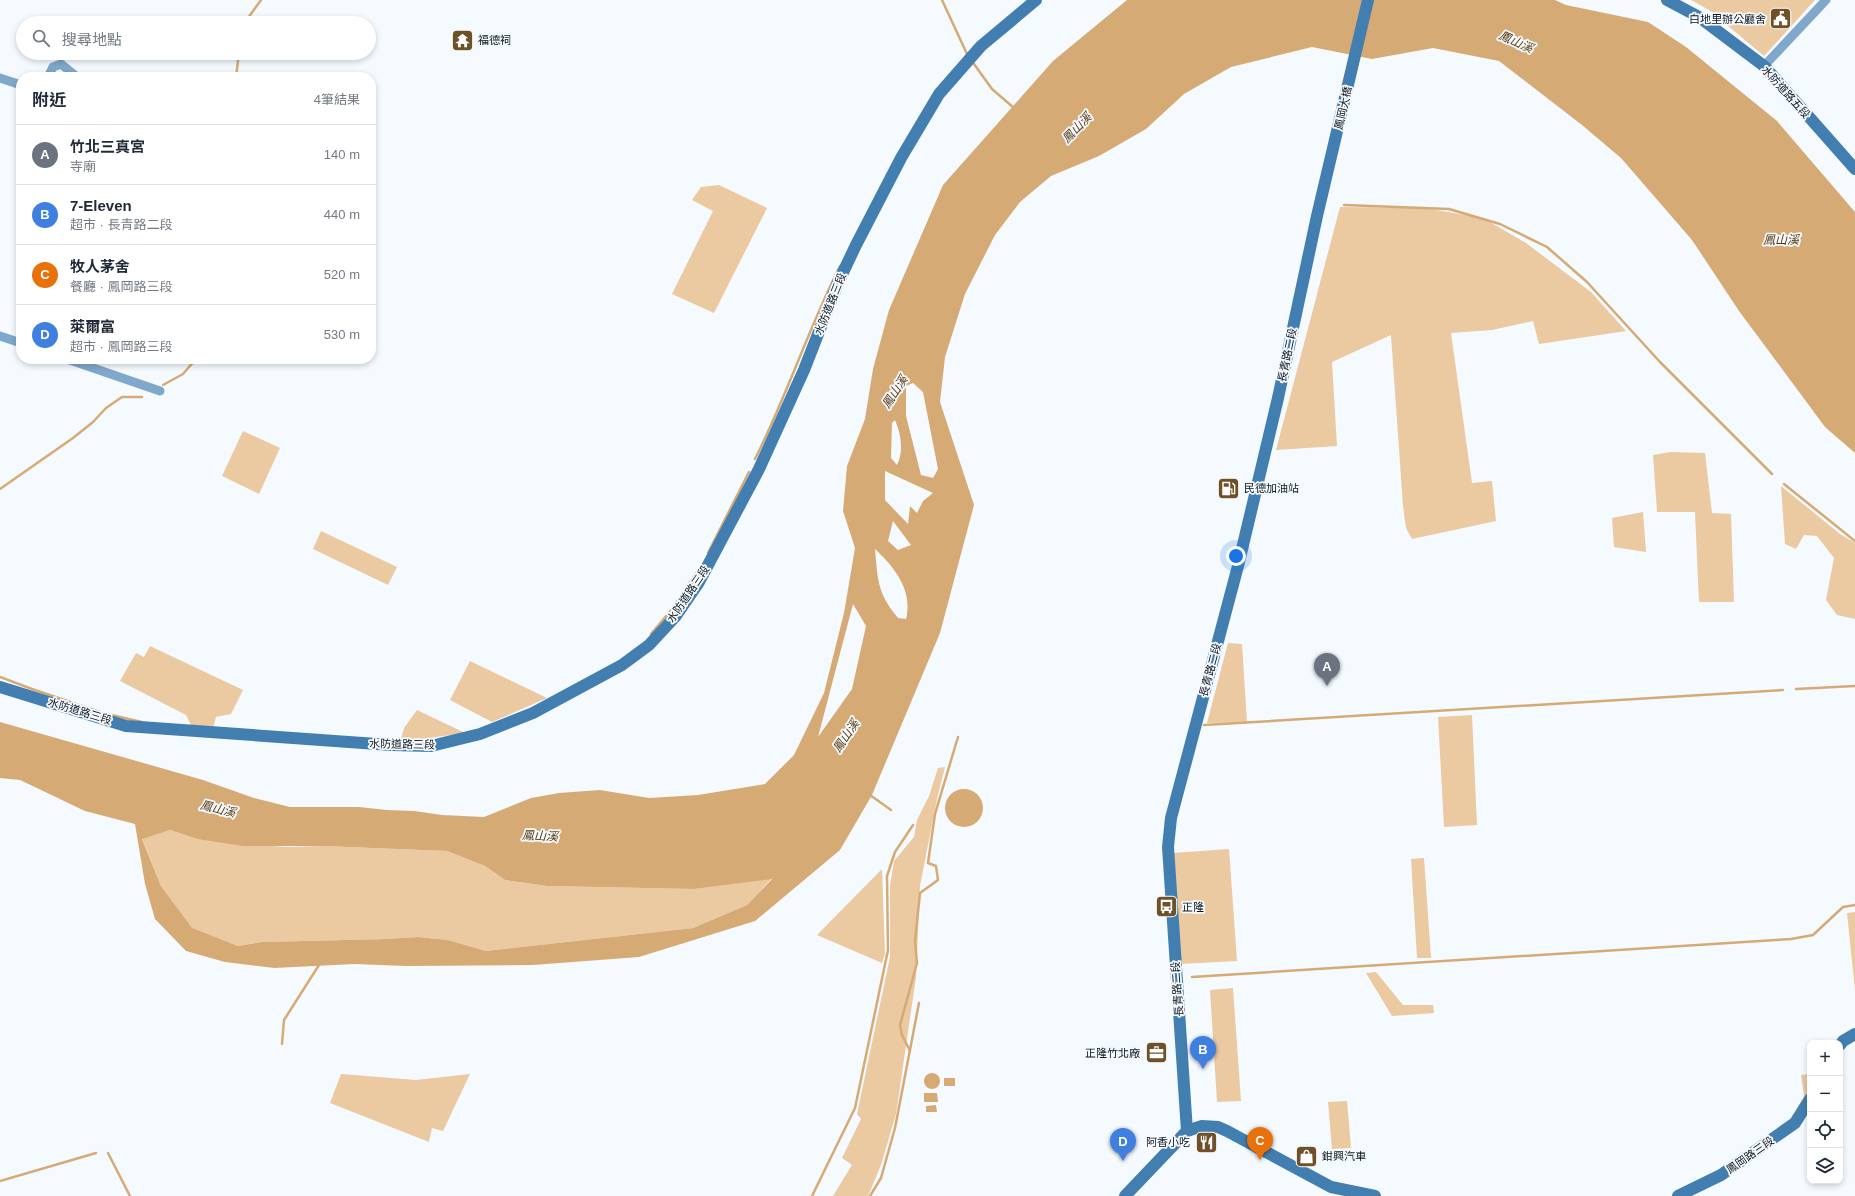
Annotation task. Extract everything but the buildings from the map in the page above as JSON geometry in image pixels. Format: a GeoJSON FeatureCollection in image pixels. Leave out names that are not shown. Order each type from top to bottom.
{"type":"FeatureCollection","features":[{"type":"Feature","properties":{"kind":"street","name":"水防道路三段"},"geometry":{"type":"LineString","coordinates":[[0,687],[126,726],[391,745],[431,746],[480,734],[533,713],[622,665],[648,645],[675,617],[702,575],[759,469],[804,370],[838,283],[856,244],[901,158],[940,94],[981,46],[1036,0]]}},
{"type":"Feature","properties":{"kind":"street","name":"鳳岡大橋"},"geometry":{"type":"LineString","coordinates":[[1317,216],[1368,0]]}},
{"type":"Feature","properties":{"kind":"street","name":"水防道路五段"},"geometry":{"type":"LineString","coordinates":[[1667,0],[1699,17],[1764,66],[1855,169]]}},
{"type":"Feature","properties":{"kind":"street"},"geometry":{"type":"LineString","coordinates":[[1764,66],[1826,0]]}},
{"type":"Feature","properties":{"kind":"street"},"geometry":{"type":"LineString","coordinates":[[50,72],[53,67],[61,64],[71,72]]}},
{"type":"Feature","properties":{"kind":"street"},"geometry":{"type":"LineString","coordinates":[[0,78],[16,83]]}},
{"type":"Feature","properties":{"kind":"street","name":"長青路二段"},"geometry":{"type":"LineString","coordinates":[[1187,1131],[1168,847],[1172,818],[1240,558],[1278,398],[1317,216]]}},
{"type":"Feature","properties":{"kind":"street"},"geometry":{"type":"LineString","coordinates":[[0,336],[16,341]]}},
{"type":"Feature","properties":{"kind":"street"},"geometry":{"type":"LineString","coordinates":[[82,364],[160,391]]}},
{"type":"Feature","properties":{"kind":"street"},"geometry":{"type":"LineString","coordinates":[[1843,1041],[1855,1034]]}},
{"type":"Feature","properties":{"kind":"street","name":"鳳岡路三段"},"geometry":{"type":"LineString","coordinates":[[1678,1196],[1722,1175],[1795,1123],[1807,1104]]}},
{"type":"Feature","properties":{"kind":"street"},"geometry":{"type":"LineString","coordinates":[[1125,1196],[1187,1131],[1202,1126],[1218,1127],[1331,1187],[1375,1196]]}},
{"type":"Feature","properties":{"kind":"shaded area"},"geometry":{"type":"Polygon","coordinates":[[[1691,0],[1815,0],[1764,56],[1709,10],[1691,0]]]}},
{"type":"Feature","properties":{"kind":"shaded area"},"geometry":{"type":"Polygon","coordinates":[[[719,185],[767,208],[714,313],[672,294],[713,211],[692,200],[701,187],[719,185]]]}},
{"type":"Feature","properties":{"kind":"shaded area"},"geometry":{"type":"Polygon","coordinates":[[[1340,207],[1424,208],[1483,218],[1526,243],[1591,292],[1626,331],[1539,344],[1533,321],[1492,330],[1451,333],[1472,483],[1492,481],[1496,521],[1412,539],[1406,528],[1403,506],[1391,335],[1332,362],[1337,446],[1276,450],[1340,207]]]}},
{"type":"Feature","properties":{"kind":"shaded area"},"geometry":{"type":"Polygon","coordinates":[[[243,431],[280,448],[259,494],[222,476],[243,431]]]}},
{"type":"Feature","properties":{"kind":"shaded area"},"geometry":{"type":"Polygon","coordinates":[[[1671,452],[1705,453],[1712,513],[1731,514],[1734,602],[1699,602],[1695,512],[1657,512],[1653,455],[1671,452]]]}},
{"type":"Feature","properties":{"kind":"shaded area"},"geometry":{"type":"Polygon","coordinates":[[[1781,486],[1840,534],[1855,543],[1855,619],[1837,615],[1826,600],[1834,558],[1817,536],[1804,535],[1796,549],[1785,544],[1781,486]]]}},
{"type":"Feature","properties":{"kind":"shaded area"},"geometry":{"type":"Polygon","coordinates":[[[1643,512],[1646,552],[1614,547],[1612,518],[1643,512]]]}},
{"type":"Feature","properties":{"kind":"shaded area"},"geometry":{"type":"Polygon","coordinates":[[[321,531],[397,567],[388,585],[313,549],[321,531]]]}},
{"type":"Feature","properties":{"kind":"shaded area"},"geometry":{"type":"Polygon","coordinates":[[[1228,643],[1242,644],[1247,722],[1207,723],[1228,643]]]}},
{"type":"Feature","properties":{"kind":"shaded area"},"geometry":{"type":"Polygon","coordinates":[[[150,646],[243,690],[231,714],[216,717],[213,728],[192,727],[186,715],[120,681],[136,653],[144,657],[150,646]]]}},
{"type":"Feature","properties":{"kind":"shaded area"},"geometry":{"type":"Polygon","coordinates":[[[470,661],[547,698],[492,722],[450,700],[470,661]]]}},
{"type":"Feature","properties":{"kind":"shaded area"},"geometry":{"type":"Polygon","coordinates":[[[417,710],[465,733],[422,739],[401,739],[404,728],[417,710]]]}},
{"type":"Feature","properties":{"kind":"shaded area"},"geometry":{"type":"Polygon","coordinates":[[[1472,715],[1477,825],[1444,827],[1438,717],[1472,715]]]}},
{"type":"Feature","properties":{"kind":"shaded area"},"geometry":{"type":"Polygon","coordinates":[[[945,767],[937,799],[920,886],[916,977],[896,1114],[881,1165],[868,1196],[833,1196],[852,1165],[842,1158],[861,1119],[857,1114],[890,957],[890,886],[894,861],[914,837],[917,820],[929,796],[938,768],[945,767]]]}},
{"type":"Feature","properties":{"kind":"shaded area"},"geometry":{"type":"Polygon","coordinates":[[[170,830],[197,839],[284,847],[322,846],[447,851],[485,866],[505,880],[547,886],[694,889],[772,878],[747,905],[693,928],[486,951],[448,940],[418,937],[262,942],[238,946],[192,929],[161,886],[142,838],[170,830]]]}},
{"type":"Feature","properties":{"kind":"shaded area"},"geometry":{"type":"Polygon","coordinates":[[[1229,849],[1237,961],[1181,964],[1173,853],[1229,849]]]}},
{"type":"Feature","properties":{"kind":"shaded area"},"geometry":{"type":"Polygon","coordinates":[[[1424,858],[1431,958],[1417,958],[1411,859],[1424,858]]]}},
{"type":"Feature","properties":{"kind":"shaded area"},"geometry":{"type":"Polygon","coordinates":[[[882,869],[885,954],[882,963],[817,935],[882,869]]]}},
{"type":"Feature","properties":{"kind":"shaded area"},"geometry":{"type":"Polygon","coordinates":[[[1855,912],[1855,990],[1847,913],[1855,912]]]}},
{"type":"Feature","properties":{"kind":"shaded area"},"geometry":{"type":"Polygon","coordinates":[[[1376,972],[1403,1005],[1433,1005],[1434,1013],[1392,1016],[1366,973],[1376,972]]]}},
{"type":"Feature","properties":{"kind":"shaded area"},"geometry":{"type":"Polygon","coordinates":[[[1233,988],[1241,1101],[1217,1102],[1210,990],[1233,988]]]}},
{"type":"Feature","properties":{"kind":"shaded area"},"geometry":{"type":"Polygon","coordinates":[[[341,1074],[416,1080],[470,1074],[443,1131],[432,1128],[429,1142],[330,1103],[341,1074]]]}},
{"type":"Feature","properties":{"kind":"shaded area"},"geometry":{"type":"Polygon","coordinates":[[[1807,1074],[1807,1099],[1805,1101],[1801,1075],[1807,1074]]]}},
{"type":"Feature","properties":{"kind":"shaded area"},"geometry":{"type":"Polygon","coordinates":[[[1347,1101],[1351,1148],[1332,1149],[1328,1102],[1347,1101]]]}},
{"type":"Feature","properties":{"kind":"water","name":"鳳山溪"},"geometry":{"type":"Polygon","coordinates":[[[1127,0],[1555,0],[1566,5],[1648,22],[1686,47],[1777,121],[1855,212],[1855,453],[1825,427],[1739,311],[1692,240],[1621,158],[1582,125],[1499,61],[1433,48],[1372,59],[1312,47],[1231,67],[1184,94],[1146,129],[1099,156],[1051,176],[1020,202],[995,235],[965,294],[945,357],[940,402],[974,505],[940,633],[872,795],[840,850],[755,921],[639,957],[533,965],[406,966],[355,964],[274,968],[225,962],[186,951],[155,919],[145,884],[135,824],[85,811],[20,780],[0,778],[0,722],[203,780],[254,798],[290,807],[359,807],[414,811],[442,815],[484,817],[531,798],[559,793],[600,790],[649,798],[698,795],[765,784],[794,755],[824,693],[844,613],[855,548],[843,511],[847,466],[865,419],[873,369],[889,310],[943,185],[1053,61],[1127,0]],[[913,383],[906,386],[906,416],[921,475],[933,478],[938,469],[923,392],[913,383]],[[895,420],[892,423],[891,458],[897,465],[901,442],[895,420]],[[885,471],[885,500],[908,524],[910,506],[917,513],[923,501],[933,493],[885,471]],[[893,521],[888,541],[898,550],[911,545],[893,521]],[[875,549],[878,578],[882,593],[891,609],[898,618],[906,619],[907,598],[905,589],[901,580],[889,564],[875,549]],[[853,604],[818,737],[852,689],[866,626],[853,604]],[[170,830],[142,839],[161,886],[192,928],[238,946],[262,942],[418,937],[448,940],[486,951],[693,928],[747,905],[772,879],[694,889],[547,886],[505,880],[485,866],[447,851],[322,846],[243,846],[197,839],[170,830]]]}},
{"type":"Feature","properties":{"kind":"water"},"geometry":{"type":"Polygon","coordinates":[[[960,789],[968,789],[980,798],[983,808],[980,818],[974,824],[968,827],[960,827],[948,818],[945,812],[945,804],[954,792],[960,789]]]}},
{"type":"Feature","properties":{"kind":"water"},"geometry":{"type":"Polygon","coordinates":[[[932,1073],[939,1078],[940,1081],[935,1088],[932,1089],[925,1084],[924,1081],[929,1074],[932,1073]]]}},
{"type":"Feature","properties":{"kind":"water"},"geometry":{"type":"Polygon","coordinates":[[[944,1078],[955,1078],[955,1086],[944,1086],[944,1078]]]}},
{"type":"Feature","properties":{"kind":"water"},"geometry":{"type":"Polygon","coordinates":[[[924,1093],[937,1093],[938,1102],[924,1102],[924,1093]]]}},
{"type":"Feature","properties":{"kind":"water"},"geometry":{"type":"Polygon","coordinates":[[[936,1105],[937,1112],[926,1112],[926,1106],[936,1105]]]}},
{"type":"Feature","properties":{"kind":"waterway"},"geometry":{"type":"LineString","coordinates":[[249,16],[261,0]]}},
{"type":"Feature","properties":{"kind":"waterway"},"geometry":{"type":"LineString","coordinates":[[942,0],[967,54]]}},
{"type":"Feature","properties":{"kind":"waterway"},"geometry":{"type":"LineString","coordinates":[[237,72],[238,60]]}},
{"type":"Feature","properties":{"kind":"waterway"},"geometry":{"type":"LineString","coordinates":[[974,64],[992,89],[1014,108]]}},
{"type":"Feature","properties":{"kind":"waterway"},"geometry":{"type":"LineString","coordinates":[[1344,205],[1449,209],[1500,224],[1547,247],[1587,282],[1660,362],[1772,474]]}},
{"type":"Feature","properties":{"kind":"waterway"},"geometry":{"type":"LineString","coordinates":[[755,459],[767,435],[828,290],[840,266]]}},
{"type":"Feature","properties":{"kind":"waterway"},"geometry":{"type":"LineString","coordinates":[[163,385],[183,374],[192,364]]}},
{"type":"Feature","properties":{"kind":"waterway"},"geometry":{"type":"LineString","coordinates":[[0,489],[73,438],[93,422],[106,408],[122,397],[142,397]]}},
{"type":"Feature","properties":{"kind":"waterway"},"geometry":{"type":"LineString","coordinates":[[708,553],[749,472]]}},
{"type":"Feature","properties":{"kind":"waterway"},"geometry":{"type":"LineString","coordinates":[[1784,484],[1855,541]]}},
{"type":"Feature","properties":{"kind":"waterway"},"geometry":{"type":"LineString","coordinates":[[651,634],[672,609],[701,566]]}},
{"type":"Feature","properties":{"kind":"waterway"},"geometry":{"type":"LineString","coordinates":[[0,677],[100,712]]}},
{"type":"Feature","properties":{"kind":"waterway"},"geometry":{"type":"LineString","coordinates":[[1796,689],[1855,686]]}},
{"type":"Feature","properties":{"kind":"waterway"},"geometry":{"type":"LineString","coordinates":[[1204,725],[1783,690]]}},
{"type":"Feature","properties":{"kind":"waterway"},"geometry":{"type":"LineString","coordinates":[[107,714],[142,722]]}},
{"type":"Feature","properties":{"kind":"waterway"},"geometry":{"type":"LineString","coordinates":[[910,1051],[902,1035],[900,1025],[917,963],[915,941],[920,893],[938,880],[936,866],[928,863],[935,814],[958,737]]}},
{"type":"Feature","properties":{"kind":"waterway"},"geometry":{"type":"LineString","coordinates":[[870,795],[891,810]]}},
{"type":"Feature","properties":{"kind":"waterway"},"geometry":{"type":"LineString","coordinates":[[812,1196],[855,1108],[888,950],[887,876],[895,852],[913,825]]}},
{"type":"Feature","properties":{"kind":"waterway"},"geometry":{"type":"LineString","coordinates":[[1192,977],[1791,939],[1813,935],[1843,907],[1855,905]]}},
{"type":"Feature","properties":{"kind":"waterway"},"geometry":{"type":"LineString","coordinates":[[282,1044],[284,1020],[319,965]]}},
{"type":"Feature","properties":{"kind":"waterway"},"geometry":{"type":"LineString","coordinates":[[870,1196],[881,1178],[895,1128],[919,1003]]}},
{"type":"Feature","properties":{"kind":"waterway"},"geometry":{"type":"LineString","coordinates":[[0,1181],[96,1153]]}},
{"type":"Feature","properties":{"kind":"waterway"},"geometry":{"type":"LineString","coordinates":[[108,1153],[130,1196]]}},
{"type":"Feature","properties":{"kind":"place","name":"白地里辦公廳舍"},"geometry":{"type":"Point","coordinates":[1781,19]}},
{"type":"Feature","properties":{"kind":"place","name":"福德祠"},"geometry":{"type":"Point","coordinates":[463,40]}},
{"type":"Feature","properties":{"kind":"place","name":"民德加油站"},"geometry":{"type":"Point","coordinates":[1228,488]}},
{"type":"Feature","properties":{"kind":"place","name":"竹北三真宮"},"geometry":{"type":"Point","coordinates":[1327,686]}},
{"type":"Feature","properties":{"kind":"place","name":"正隆"},"geometry":{"type":"Point","coordinates":[1166,907]}},
{"type":"Feature","properties":{"kind":"place","name":"正隆竹北廠"},"geometry":{"type":"Point","coordinates":[1156,1053]}},
{"type":"Feature","properties":{"kind":"place","name":"7-Eleven"},"geometry":{"type":"Point","coordinates":[1203,1069]}},
{"type":"Feature","properties":{"kind":"place","name":"阿香小吃"},"geometry":{"type":"Point","coordinates":[1206,1142]}},
{"type":"Feature","properties":{"kind":"place","name":"鉗興汽車"},"geometry":{"type":"Point","coordinates":[1307,1156]}},
{"type":"Feature","properties":{"kind":"place","name":"牧人茅舍"},"geometry":{"type":"Point","coordinates":[1260,1160]}},
{"type":"Feature","properties":{"kind":"place","name":"萊爾富"},"geometry":{"type":"Point","coordinates":[1123,1161]}}]}
